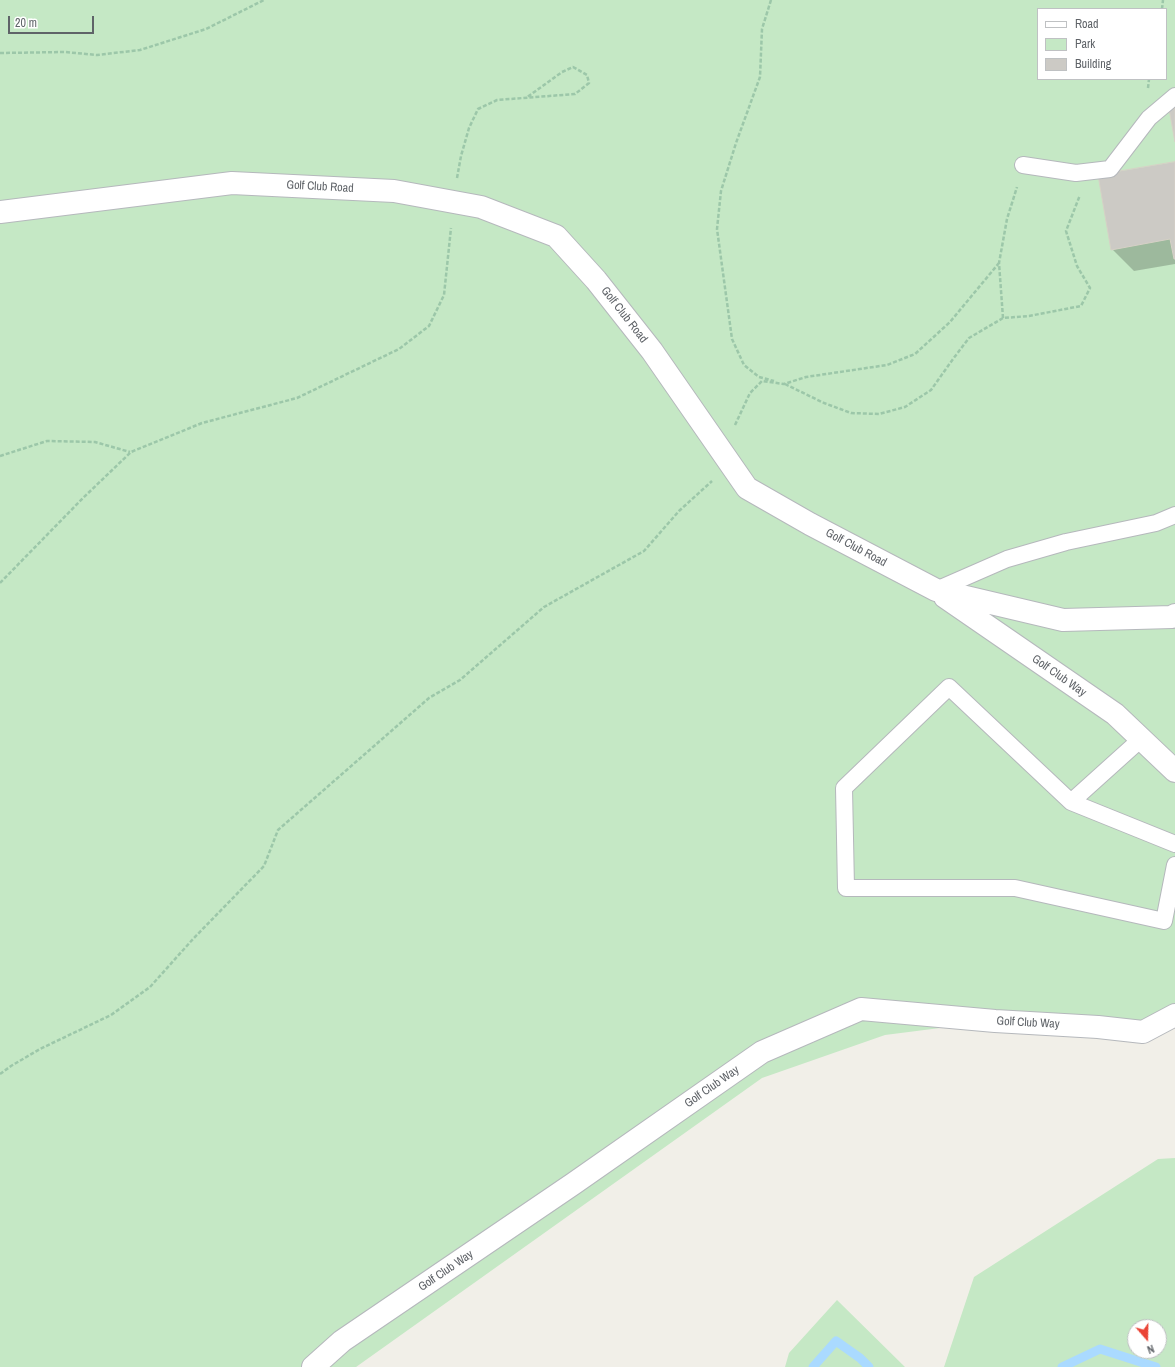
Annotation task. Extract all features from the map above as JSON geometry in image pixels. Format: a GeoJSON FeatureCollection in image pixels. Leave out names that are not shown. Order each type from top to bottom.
{"type":"FeatureCollection","features":[{"type":"Feature","properties":{"kind":"street","name":"Golf Club Road"},"geometry":{"type":"LineString","coordinates":[[0,212],[232,183],[394,191],[481,207],[556,236],[596,280],[652,351],[747,488],[810,524],[936,590],[1063,620],[1172,617],[1175,615]]}},
{"type":"Feature","properties":{"kind":"street","name":"Golf Club Way"},"geometry":{"type":"LineString","coordinates":[[936,590],[1115,714],[1175,771]]}},
{"type":"Feature","properties":{"kind":"street","name":"Golf Club Way"},"geometry":{"type":"LineString","coordinates":[[313,1367],[342,1341],[573,1184],[762,1052],[861,1009],[995,1021],[1098,1027],[1143,1032],[1175,1015]]}},
{"type":"Feature","properties":{"kind":"lane"},"geometry":{"type":"LineString","coordinates":[[1023,165],[1076,173],[1110,168],[1149,118],[1175,96]]}},
{"type":"Feature","properties":{"kind":"lane"},"geometry":{"type":"LineString","coordinates":[[936,590],[1007,559],[1066,542],[1156,523],[1175,516]]}},
{"type":"Feature","properties":{"kind":"lane"},"geometry":{"type":"LineString","coordinates":[[1175,844],[1071,802],[949,687],[844,788],[846,888],[1015,888],[1164,921],[1175,865]]}},
{"type":"Feature","properties":{"kind":"lane"},"geometry":{"type":"LineString","coordinates":[[1071,802],[1141,739]]}},
{"type":"Feature","properties":{"kind":"path"},"geometry":{"type":"LineString","coordinates":[[0,54],[65,52],[96,55],[140,50],[206,29],[264,0]]}},
{"type":"Feature","properties":{"kind":"path"},"geometry":{"type":"LineString","coordinates":[[771,0],[762,29],[760,77],[736,143],[721,191],[717,229],[732,339],[744,366],[759,377],[784,384],[824,403],[851,413],[879,414],[905,407],[931,390],[969,338],[1003,318],[1029,316],[1081,306],[1090,288],[1077,266],[1066,231],[1078,199],[1091,171]]}},
{"type":"Feature","properties":{"kind":"path"},"geometry":{"type":"LineString","coordinates":[[0,584],[83,498],[131,452],[202,423],[297,398],[399,349],[429,326],[444,295],[454,202],[461,156],[469,128],[478,109],[497,100],[526,98],[575,94],[589,83],[587,75],[573,67],[562,72],[526,98]]}},
{"type":"Feature","properties":{"kind":"path"},"geometry":{"type":"LineString","coordinates":[[1003,318],[999,263],[1007,219],[1023,165]]}},
{"type":"Feature","properties":{"kind":"path"},"geometry":{"type":"LineString","coordinates":[[0,1074],[11,1066],[40,1050],[111,1015],[150,986],[264,866],[278,830],[429,698],[460,680],[544,607],[644,551],[679,510],[714,479],[736,422],[750,393],[762,381],[784,384],[806,377],[887,365],[915,354],[950,322],[999,263]]}},
{"type":"Feature","properties":{"kind":"path"},"geometry":{"type":"LineString","coordinates":[[0,456],[47,441],[95,442],[131,452]]}},
{"type":"Feature","properties":{"kind":"green space"},"geometry":{"type":"Polygon","coordinates":[[[0,0],[1175,0],[1175,1015],[1143,1032],[995,1021],[885,1035],[762,1078],[356,1367],[0,1367],[0,0]]]}},
{"type":"Feature","properties":{"kind":"green space"},"geometry":{"type":"Polygon","coordinates":[[[1175,1158],[1175,1367],[944,1367],[974,1277],[1158,1159],[1175,1158]]]}},
{"type":"Feature","properties":{"kind":"green space"},"geometry":{"type":"Polygon","coordinates":[[[837,1300],[905,1367],[785,1367],[789,1353],[837,1300]]]}},
{"type":"Feature","properties":{"kind":"building"},"geometry":{"type":"Polygon","coordinates":[[[1175,108],[1175,142],[1169,109],[1175,108]]]}},
{"type":"Feature","properties":{"kind":"building"},"geometry":{"type":"Polygon","coordinates":[[[1175,162],[1175,259],[1170,239],[1111,250],[1098,175],[1175,162]]]}},
{"type":"Feature","properties":{"kind":"waterway"},"geometry":{"type":"LineString","coordinates":[[813,1367],[836,1341],[860,1358],[869,1367]]}},
{"type":"Feature","properties":{"kind":"waterway"},"geometry":{"type":"LineString","coordinates":[[1062,1367],[1100,1349],[1156,1367]]}}]}
